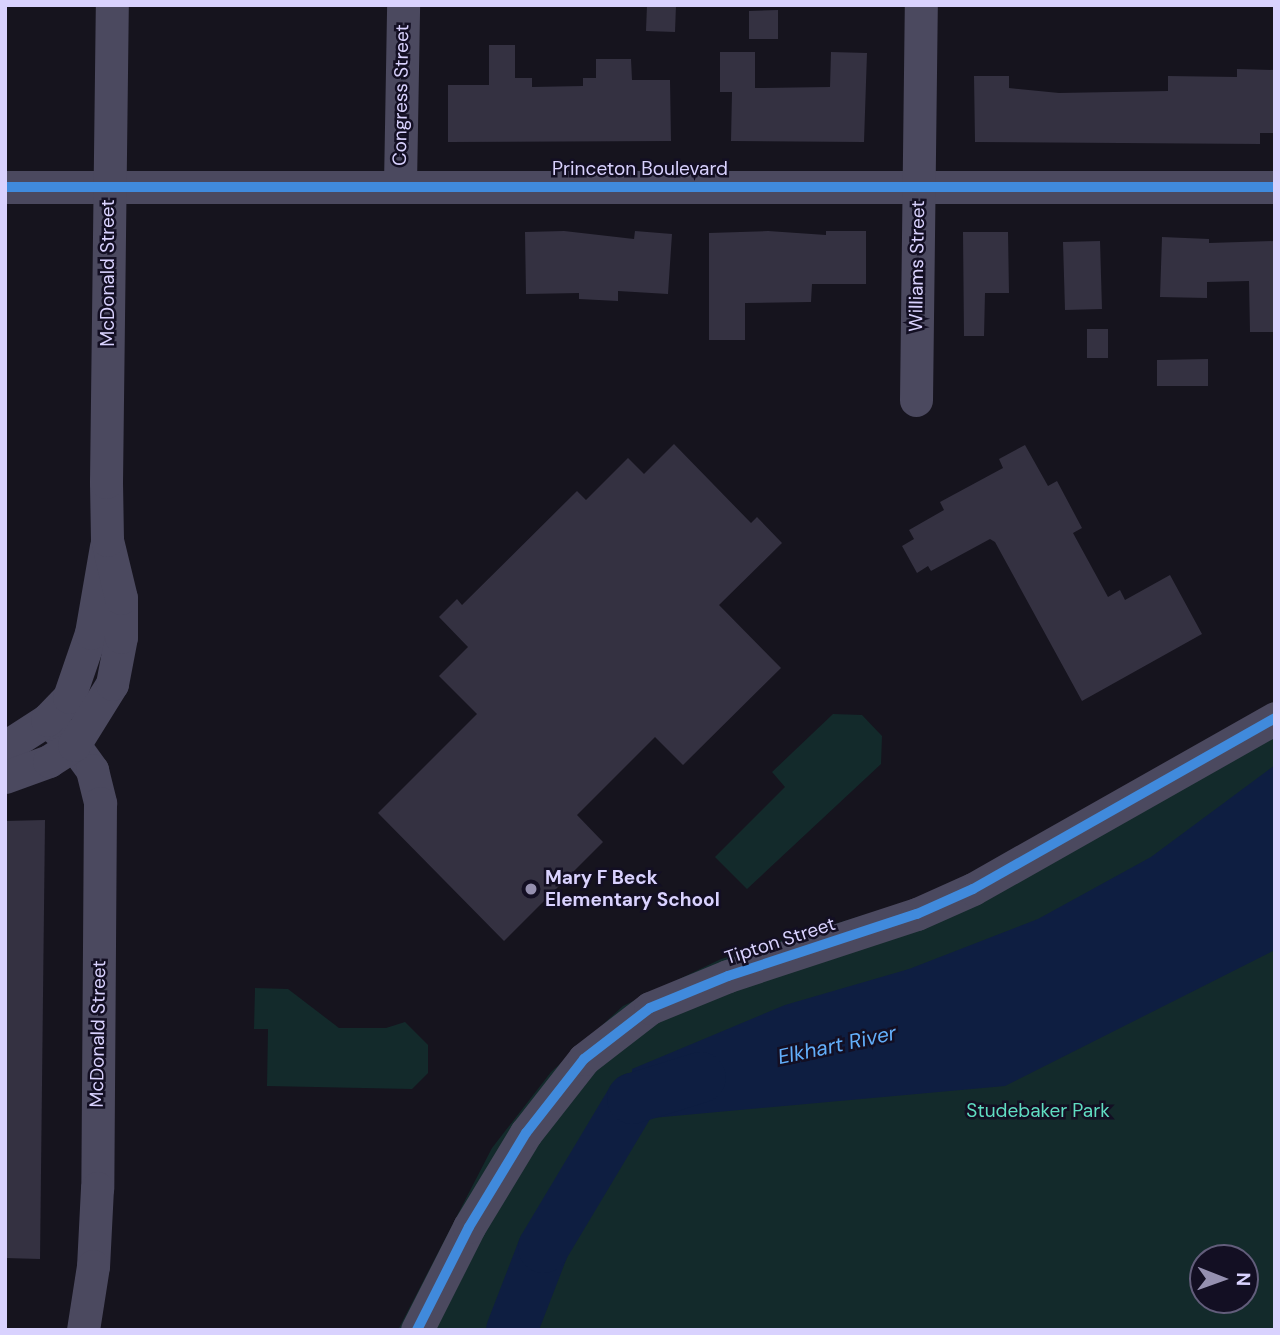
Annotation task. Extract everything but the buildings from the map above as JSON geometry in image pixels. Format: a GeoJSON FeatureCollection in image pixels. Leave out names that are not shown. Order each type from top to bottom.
{"type":"FeatureCollection","features":[{"type":"Feature","properties":{"kind":"street","name":"McDonald Street"},"geometry":{"type":"LineString","coordinates":[[83,1330],[93,1266],[97,1188],[100,803],[92,770],[74,745],[47,720],[69,697],[80,674],[107,540],[108,187],[112,5]]}},
{"type":"Feature","properties":{"kind":"street","name":"Congress Street"},"geometry":{"type":"LineString","coordinates":[[400,184],[403,5]]}},
{"type":"Feature","properties":{"kind":"street","name":"Williams Street"},"geometry":{"type":"LineString","coordinates":[[915,401],[920,5]]}},
{"type":"Feature","properties":{"kind":"street","name":"Princeton Boulevard"},"geometry":{"type":"LineString","coordinates":[[5,187],[400,184],[918,188],[1275,187]]}},
{"type":"Feature","properties":{"kind":"street","name":"McDonald Street"},"geometry":{"type":"LineString","coordinates":[[74,745],[112,684],[121,637],[121,598],[107,540]]}},
{"type":"Feature","properties":{"kind":"street","name":"Tipton Street"},"geometry":{"type":"LineString","coordinates":[[417,1330],[469,1227],[526,1133],[584,1059],[650,1008],[727,976],[917,914],[973,889],[1275,718]]}},
{"type":"Feature","properties":{"kind":"street"},"geometry":{"type":"LineString","coordinates":[[5,747],[47,720]]}},
{"type":"Feature","properties":{"kind":"street"},"geometry":{"type":"LineString","coordinates":[[5,777],[49,761],[74,745]]}},
{"type":"Feature","properties":{"kind":"green space"},"geometry":{"type":"Polygon","coordinates":[[[833,714],[862,715],[882,736],[881,764],[747,889],[715,857],[785,787],[772,772],[833,714]]]}},
{"type":"Feature","properties":{"kind":"green space","name":"Studebaker Park"},"geometry":{"type":"Polygon","coordinates":[[[1275,734],[1275,1330],[398,1330],[492,1148],[551,1072],[623,1006],[721,959],[864,915],[874,940],[1275,734]]]}},
{"type":"Feature","properties":{"kind":"green space"},"geometry":{"type":"Polygon","coordinates":[[[255,988],[288,989],[339,1028],[386,1028],[405,1022],[428,1045],[428,1073],[412,1089],[267,1086],[268,1029],[254,1029],[255,988]]]}},
{"type":"Feature","properties":{"kind":"water"},"geometry":{"type":"Polygon","coordinates":[[[1275,765],[1275,950],[1005,1086],[652,1118],[632,1098],[632,1069],[785,1005],[909,969],[1038,919],[1151,857],[1275,765]]]}},
{"type":"Feature","properties":{"kind":"waterway","name":"Elkhart River"},"geometry":{"type":"LineString","coordinates":[[511,1330],[543,1247],[632,1098],[700,1077]]}},
{"type":"Feature","properties":{"kind":"cycle path"},"geometry":{"type":"LineString","coordinates":[[5,187],[1275,187]]}},
{"type":"Feature","properties":{"kind":"cycle path"},"geometry":{"type":"LineString","coordinates":[[417,1330],[469,1227],[526,1133],[584,1059],[650,1008],[728,976],[917,914],[973,889],[1275,718]]}},
{"type":"Feature","properties":{"kind":"place","name":"Mary F Beck Elementary School"},"geometry":{"type":"Point","coordinates":[531,889]}}]}
